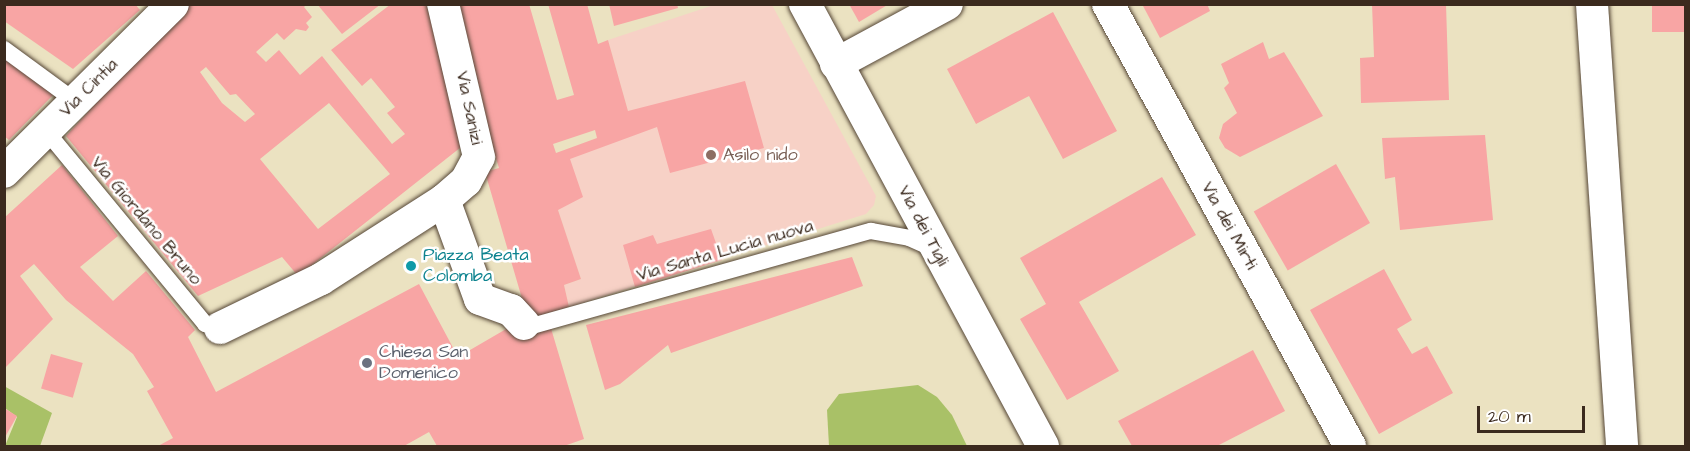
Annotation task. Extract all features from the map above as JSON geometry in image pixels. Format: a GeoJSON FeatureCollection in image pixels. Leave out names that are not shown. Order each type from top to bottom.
{"type":"FeatureCollection","features":[{"type":"Feature","properties":{"kind":"street","name":"Via Cintia"},"geometry":{"type":"LineString","coordinates":[[4,172],[47,132],[173,4]]}},
{"type":"Feature","properties":{"kind":"street","name":"Via Sanizi"},"geometry":{"type":"LineString","coordinates":[[443,4],[479,157],[466,181],[444,200]]}},
{"type":"Feature","properties":{"kind":"street","name":"Via dei Tigli"},"geometry":{"type":"LineString","coordinates":[[805,4],[1042,447]]}},
{"type":"Feature","properties":{"kind":"street"},"geometry":{"type":"LineString","coordinates":[[836,64],[947,4]]}},
{"type":"Feature","properties":{"kind":"street","name":"Via dei Mirti"},"geometry":{"type":"LineString","coordinates":[[1108,4],[1350,447]]}},
{"type":"Feature","properties":{"kind":"street"},"geometry":{"type":"LineString","coordinates":[[1592,4],[1622,447]]}},
{"type":"Feature","properties":{"kind":"street"},"geometry":{"type":"LineString","coordinates":[[220,328],[321,279],[444,200],[480,299],[511,310],[524,324]]}},
{"type":"Feature","properties":{"kind":"lane"},"geometry":{"type":"LineString","coordinates":[[4,49],[75,101]]}},
{"type":"Feature","properties":{"kind":"lane","name":"Via Giordano Bruno"},"geometry":{"type":"LineString","coordinates":[[47,132],[205,324],[220,328]]}},
{"type":"Feature","properties":{"kind":"lane","name":"Via Santa Lucia nuova"},"geometry":{"type":"LineString","coordinates":[[524,324],[532,326],[871,231],[909,238],[937,250]]}},
{"type":"Feature","properties":{"kind":"shaded area","name":"Asilo nido"},"geometry":{"type":"Polygon","coordinates":[[[717,4],[772,5],[876,196],[874,205],[866,214],[569,307],[564,285],[581,279],[558,210],[567,150],[632,125],[608,40],[717,4]]]}},
{"type":"Feature","properties":{"kind":"green space"},"geometry":{"type":"Polygon","coordinates":[[[918,385],[937,397],[952,415],[967,446],[829,446],[827,410],[839,394],[918,385]]]}},
{"type":"Feature","properties":{"kind":"green space"},"geometry":{"type":"Polygon","coordinates":[[[4,386],[52,413],[40,446],[5,446],[17,417],[5,408],[4,386]]]}},
{"type":"Feature","properties":{"kind":"building"},"geometry":{"type":"Polygon","coordinates":[[[4,4],[135,4],[140,10],[73,69],[4,21],[4,4]]]}},
{"type":"Feature","properties":{"kind":"building"},"geometry":{"type":"Polygon","coordinates":[[[187,4],[307,4],[304,7],[312,17],[306,23],[309,27],[306,31],[296,29],[284,40],[277,33],[256,52],[266,62],[279,50],[300,75],[322,56],[392,144],[405,134],[387,113],[395,107],[371,78],[362,86],[331,50],[391,4],[426,4],[470,140],[298,276],[282,257],[198,296],[66,136],[187,4]],[[206,67],[200,72],[222,103],[245,122],[255,114],[236,94],[230,95],[206,67]],[[329,103],[260,159],[318,229],[390,174],[329,103]]]}},
{"type":"Feature","properties":{"kind":"building"},"geometry":{"type":"Polygon","coordinates":[[[317,4],[381,4],[342,34],[317,4]]]}},
{"type":"Feature","properties":{"kind":"building"},"geometry":{"type":"Polygon","coordinates":[[[447,4],[529,4],[557,100],[574,95],[548,4],[587,4],[598,44],[608,40],[628,111],[745,81],[764,148],[670,173],[657,127],[570,159],[583,197],[558,210],[581,279],[564,285],[569,307],[528,319],[485,172],[499,168],[447,4]],[[595,130],[553,144],[556,153],[597,138],[595,130]]]}},
{"type":"Feature","properties":{"kind":"building"},"geometry":{"type":"Polygon","coordinates":[[[609,4],[677,4],[678,8],[614,26],[609,4]]]}},
{"type":"Feature","properties":{"kind":"building"},"geometry":{"type":"Polygon","coordinates":[[[849,4],[889,4],[859,22],[849,4]]]}},
{"type":"Feature","properties":{"kind":"building"},"geometry":{"type":"Polygon","coordinates":[[[1142,4],[1207,4],[1210,11],[1160,38],[1142,4]]]}},
{"type":"Feature","properties":{"kind":"building"},"geometry":{"type":"Polygon","coordinates":[[[1372,4],[1446,4],[1449,100],[1361,103],[1360,58],[1374,57],[1372,4]]]}},
{"type":"Feature","properties":{"kind":"building"},"geometry":{"type":"Polygon","coordinates":[[[1652,4],[1686,4],[1686,32],[1652,32],[1652,4]]]}},
{"type":"Feature","properties":{"kind":"building"},"geometry":{"type":"Polygon","coordinates":[[[1053,12],[1117,131],[1063,159],[1029,96],[976,124],[947,69],[1053,12]]]}},
{"type":"Feature","properties":{"kind":"building"},"geometry":{"type":"Polygon","coordinates":[[[1263,42],[1269,59],[1284,52],[1323,116],[1240,157],[1225,148],[1219,138],[1223,124],[1237,113],[1224,88],[1229,83],[1221,64],[1263,42]]]}},
{"type":"Feature","properties":{"kind":"building"},"geometry":{"type":"Polygon","coordinates":[[[4,58],[54,94],[9,140],[4,136],[4,58]]]}},
{"type":"Feature","properties":{"kind":"building"},"geometry":{"type":"Polygon","coordinates":[[[1485,135],[1493,220],[1400,230],[1395,177],[1385,179],[1382,138],[1485,135]]]}},
{"type":"Feature","properties":{"kind":"building"},"geometry":{"type":"Polygon","coordinates":[[[1336,164],[1370,223],[1288,270],[1254,212],[1336,164]]]}},
{"type":"Feature","properties":{"kind":"building"},"geometry":{"type":"Polygon","coordinates":[[[62,165],[118,236],[80,267],[113,301],[146,271],[195,330],[188,337],[216,392],[419,284],[458,357],[513,325],[550,325],[584,439],[564,446],[437,446],[429,432],[404,446],[158,446],[173,438],[147,391],[154,387],[133,354],[66,300],[34,264],[20,276],[53,319],[4,369],[4,218],[62,165]]]}},
{"type":"Feature","properties":{"kind":"building"},"geometry":{"type":"Polygon","coordinates":[[[1162,177],[1196,235],[1079,302],[1119,371],[1067,400],[1020,319],[1046,304],[1020,258],[1162,177]]]}},
{"type":"Feature","properties":{"kind":"building"},"geometry":{"type":"Polygon","coordinates":[[[711,229],[722,260],[635,287],[623,245],[653,235],[657,244],[711,229]]]}},
{"type":"Feature","properties":{"kind":"building"},"geometry":{"type":"Polygon","coordinates":[[[852,257],[863,286],[671,353],[668,345],[620,384],[605,390],[586,325],[852,257]]]}},
{"type":"Feature","properties":{"kind":"building"},"geometry":{"type":"Polygon","coordinates":[[[1384,269],[1412,320],[1397,329],[1412,354],[1427,346],[1453,393],[1379,434],[1310,310],[1384,269]]]}},
{"type":"Feature","properties":{"kind":"building"},"geometry":{"type":"Polygon","coordinates":[[[1253,350],[1285,411],[1217,446],[1132,446],[1118,421],[1253,350]]]}},
{"type":"Feature","properties":{"kind":"building"},"geometry":{"type":"Polygon","coordinates":[[[51,354],[83,363],[73,398],[41,389],[51,354]]]}},
{"type":"Feature","properties":{"kind":"building"},"geometry":{"type":"Polygon","coordinates":[[[4,408],[17,416],[4,439],[4,408]]]}},
{"type":"Feature","properties":{"kind":"place","name":"Asilo nido"},"geometry":{"type":"Point","coordinates":[711,155]}},
{"type":"Feature","properties":{"kind":"place","name":"Piazza Beata Colomba"},"geometry":{"type":"Point","coordinates":[411,266]}},
{"type":"Feature","properties":{"kind":"place","name":"Chiesa San Domenico"},"geometry":{"type":"Point","coordinates":[367,363]}}]}
